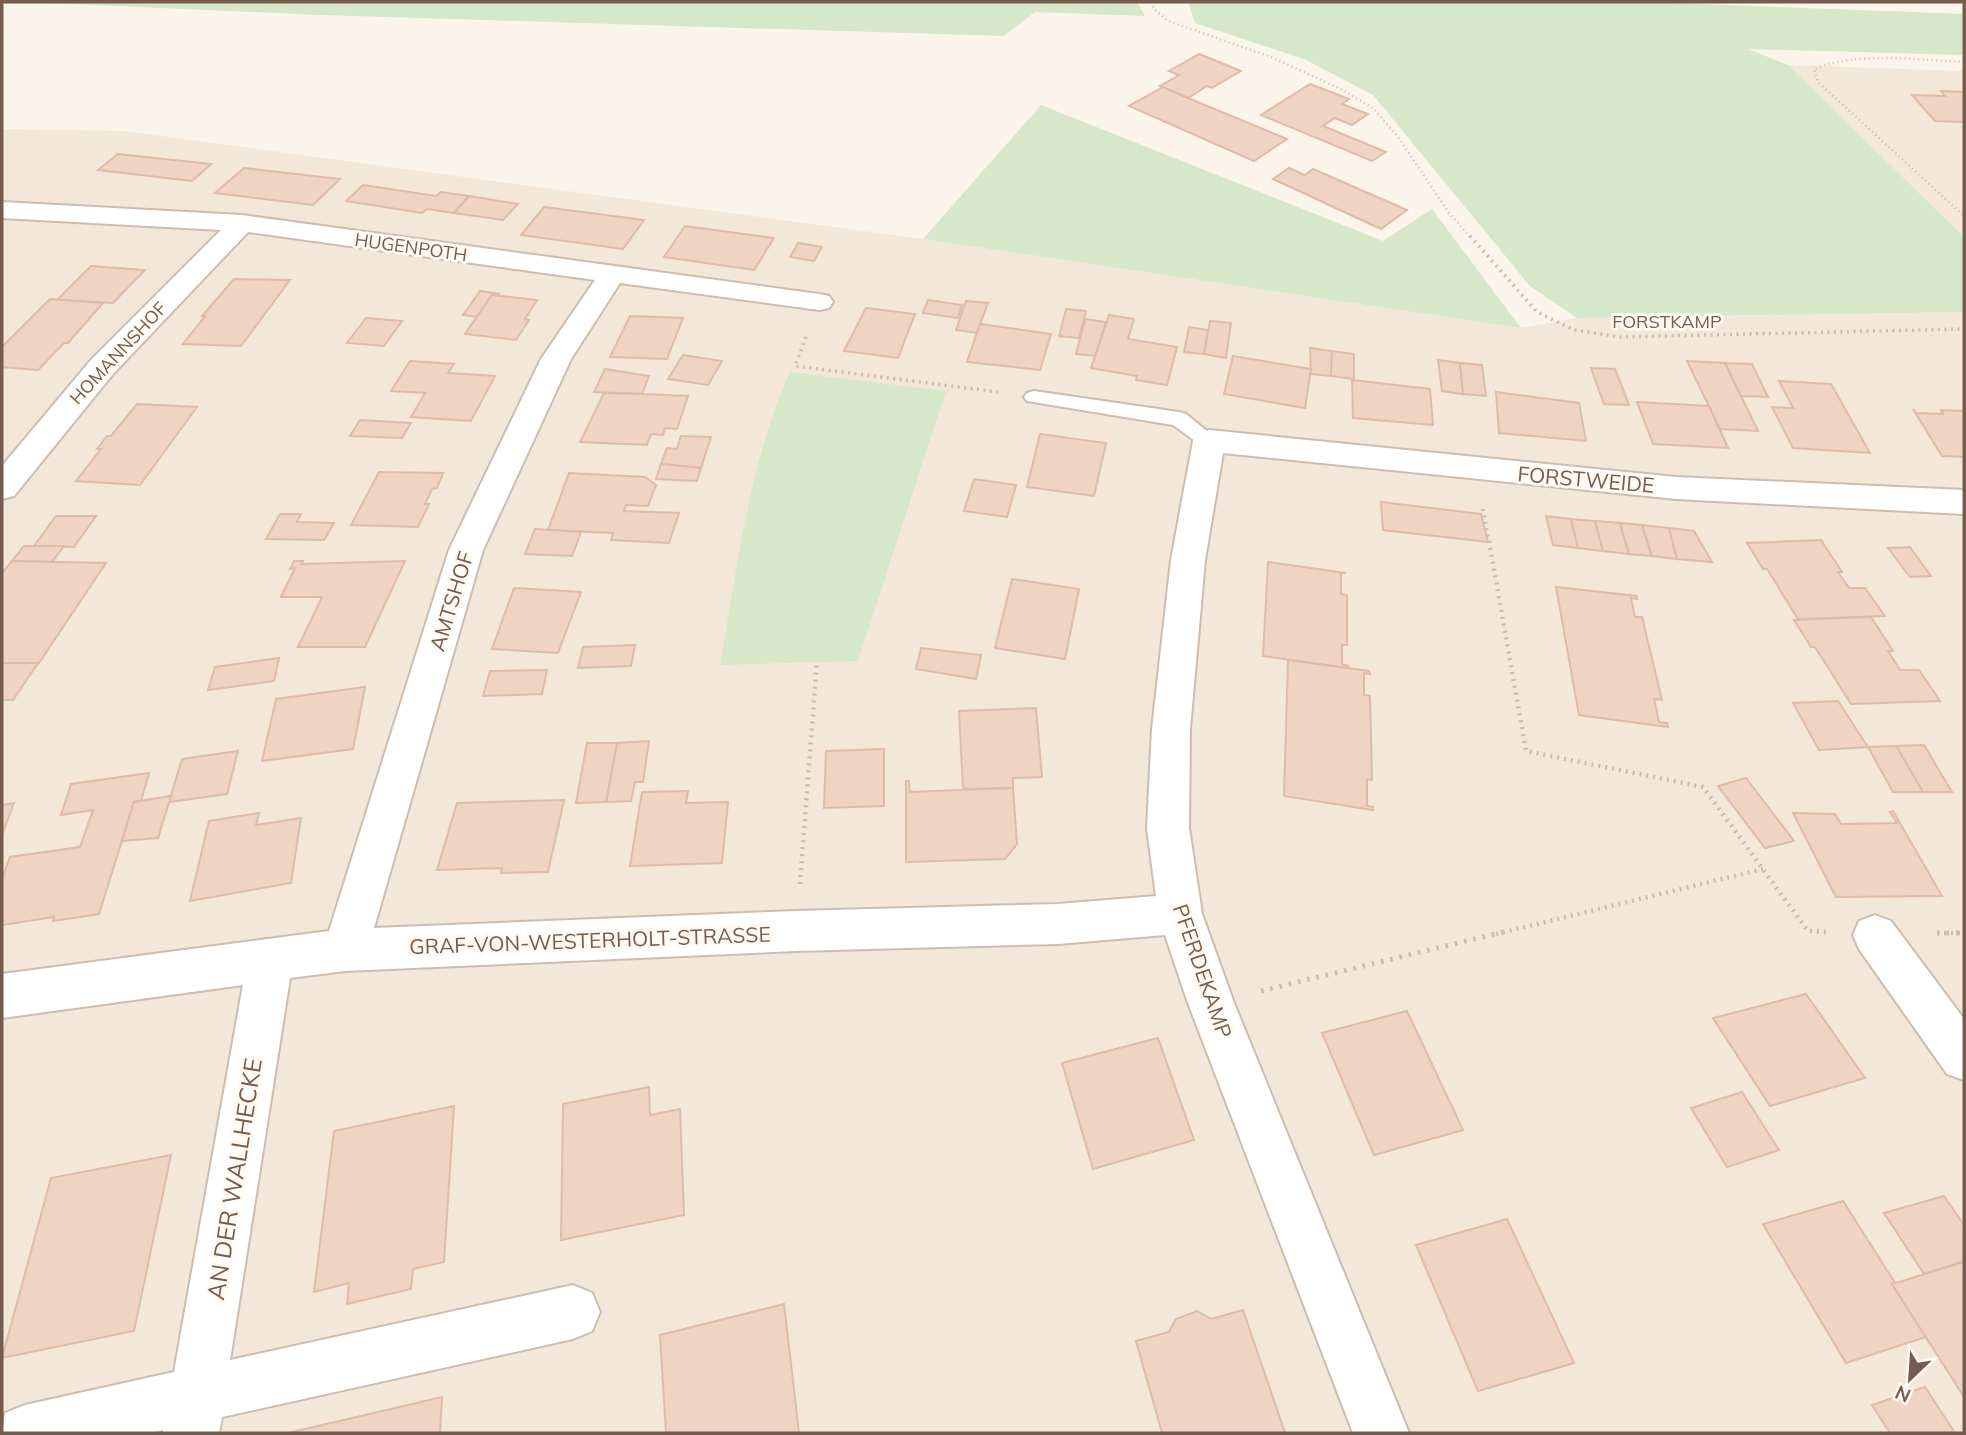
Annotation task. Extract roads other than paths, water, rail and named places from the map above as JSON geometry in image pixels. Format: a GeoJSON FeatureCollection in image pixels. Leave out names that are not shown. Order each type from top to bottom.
{"type":"FeatureCollection","features":[{"type":"Feature","properties":{"kind":"street","name":"HUGENPOTH"},"geometry":{"type":"LineString","coordinates":[[2,211],[242,223],[611,276],[819,302]]}},
{"type":"Feature","properties":{"kind":"street","name":"HOMANNSHOF"},"geometry":{"type":"LineString","coordinates":[[2,488],[102,367],[242,223]]}},
{"type":"Feature","properties":{"kind":"street","name":"AMTSHOF"},"geometry":{"type":"LineString","coordinates":[[345,950],[466,550],[556,359],[611,276]]}},
{"type":"Feature","properties":{"kind":"street","name":"FORSTWEIDE"},"geometry":{"type":"LineString","coordinates":[[1209,441],[1676,488],[1964,502]]}},
{"type":"Feature","properties":{"kind":"street","name":"PFERDEKAMP"},"geometry":{"type":"LineString","coordinates":[[1209,441],[1188,560],[1171,729],[1168,828],[1180,914],[1211,1003],[1381,1433]]}},
{"type":"Feature","properties":{"kind":"street","name":"GRAF-VON-WESTERHOLT-STRASSE"},"geometry":{"type":"LineString","coordinates":[[2,996],[345,950],[796,931],[1058,924],[1180,914]]}},
{"type":"Feature","properties":{"kind":"street"},"geometry":{"type":"LineString","coordinates":[[1875,935],[1964,1058]]}},
{"type":"Feature","properties":{"kind":"street","name":"AN DER WALLHECKE"},"geometry":{"type":"LineString","coordinates":[[194,1415],[270,961]]}},
{"type":"Feature","properties":{"kind":"street"},"geometry":{"type":"LineString","coordinates":[[25,1433],[194,1415],[573,1312]]}},
{"type":"Feature","properties":{"kind":"lane"},"geometry":{"type":"LineString","coordinates":[[1034,397],[1178,419],[1209,441]]}}]}
